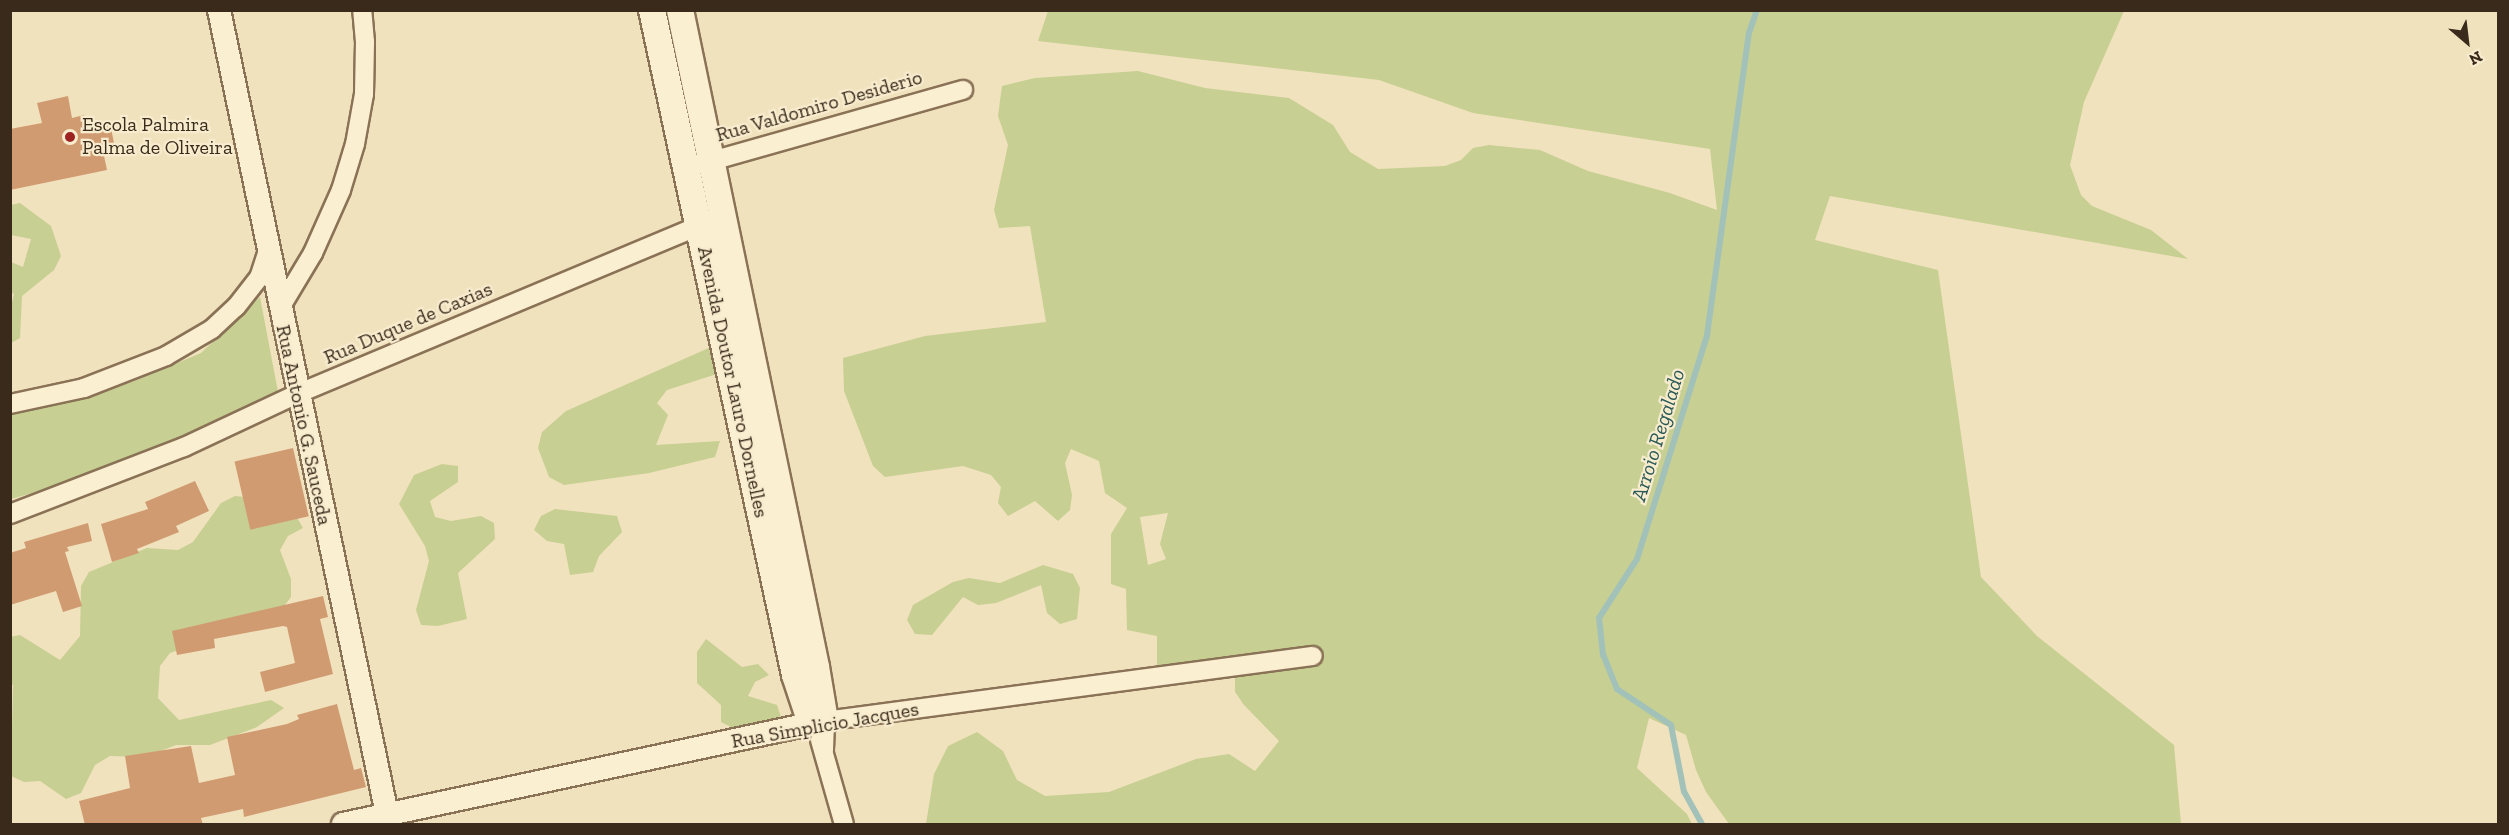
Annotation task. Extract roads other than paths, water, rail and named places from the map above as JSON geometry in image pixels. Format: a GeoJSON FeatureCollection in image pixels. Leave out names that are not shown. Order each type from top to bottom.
{"type":"FeatureCollection","features":[{"type":"Feature","properties":{"kind":"main road","name":"Avenida Doutor Lauro Dornelles"},"geometry":{"type":"LineString","coordinates":[[652,10],[698,164],[724,218],[818,722]]}},
{"type":"Feature","properties":{"kind":"main road","name":"Avenida Doutor Lauro Dornelles"},"geometry":{"type":"LineString","coordinates":[[680,10],[698,164],[699,225],[795,675],[818,722]]}},
{"type":"Feature","properties":{"kind":"street"},"geometry":{"type":"LineString","coordinates":[[219,10],[269,243],[280,308]]}},
{"type":"Feature","properties":{"kind":"street","name":"Rua Antonio G. Sauceda"},"geometry":{"type":"LineString","coordinates":[[362,10],[365,42],[364,94],[354,144],[341,190],[313,253],[280,308],[388,820]]}},
{"type":"Feature","properties":{"kind":"street","name":"Rua Valdomiro Desiderio"},"geometry":{"type":"LineString","coordinates":[[698,164],[963,90]]}},
{"type":"Feature","properties":{"kind":"street","name":"Rua Duque de Caxias"},"geometry":{"type":"LineString","coordinates":[[10,514],[184,447],[297,394],[699,225],[724,218]]}},
{"type":"Feature","properties":{"kind":"street"},"geometry":{"type":"LineString","coordinates":[[10,404],[84,388],[166,356],[212,329],[236,307],[259,278],[266,263],[269,243]]}},
{"type":"Feature","properties":{"kind":"street","name":"Rua Simplicio Jacques"},"geometry":{"type":"LineString","coordinates":[[343,825],[388,820],[818,722],[1313,656]]}},
{"type":"Feature","properties":{"kind":"street","name":"Avenida Doutor Lauro Dornelles"},"geometry":{"type":"LineString","coordinates":[[818,722],[844,825]]}},
{"type":"Feature","properties":{"kind":"waterway","name":"Arroio Regalado"},"geometry":{"type":"LineString","coordinates":[[1702,824],[1684,792],[1671,725],[1617,689],[1603,655],[1599,618],[1637,559],[1707,335],[1749,33],[1757,10]]}},
{"type":"Feature","properties":{"kind":"place","name":"Escola Palmira Palma de Oliveira"},"geometry":{"type":"Point","coordinates":[70,137]}}]}
